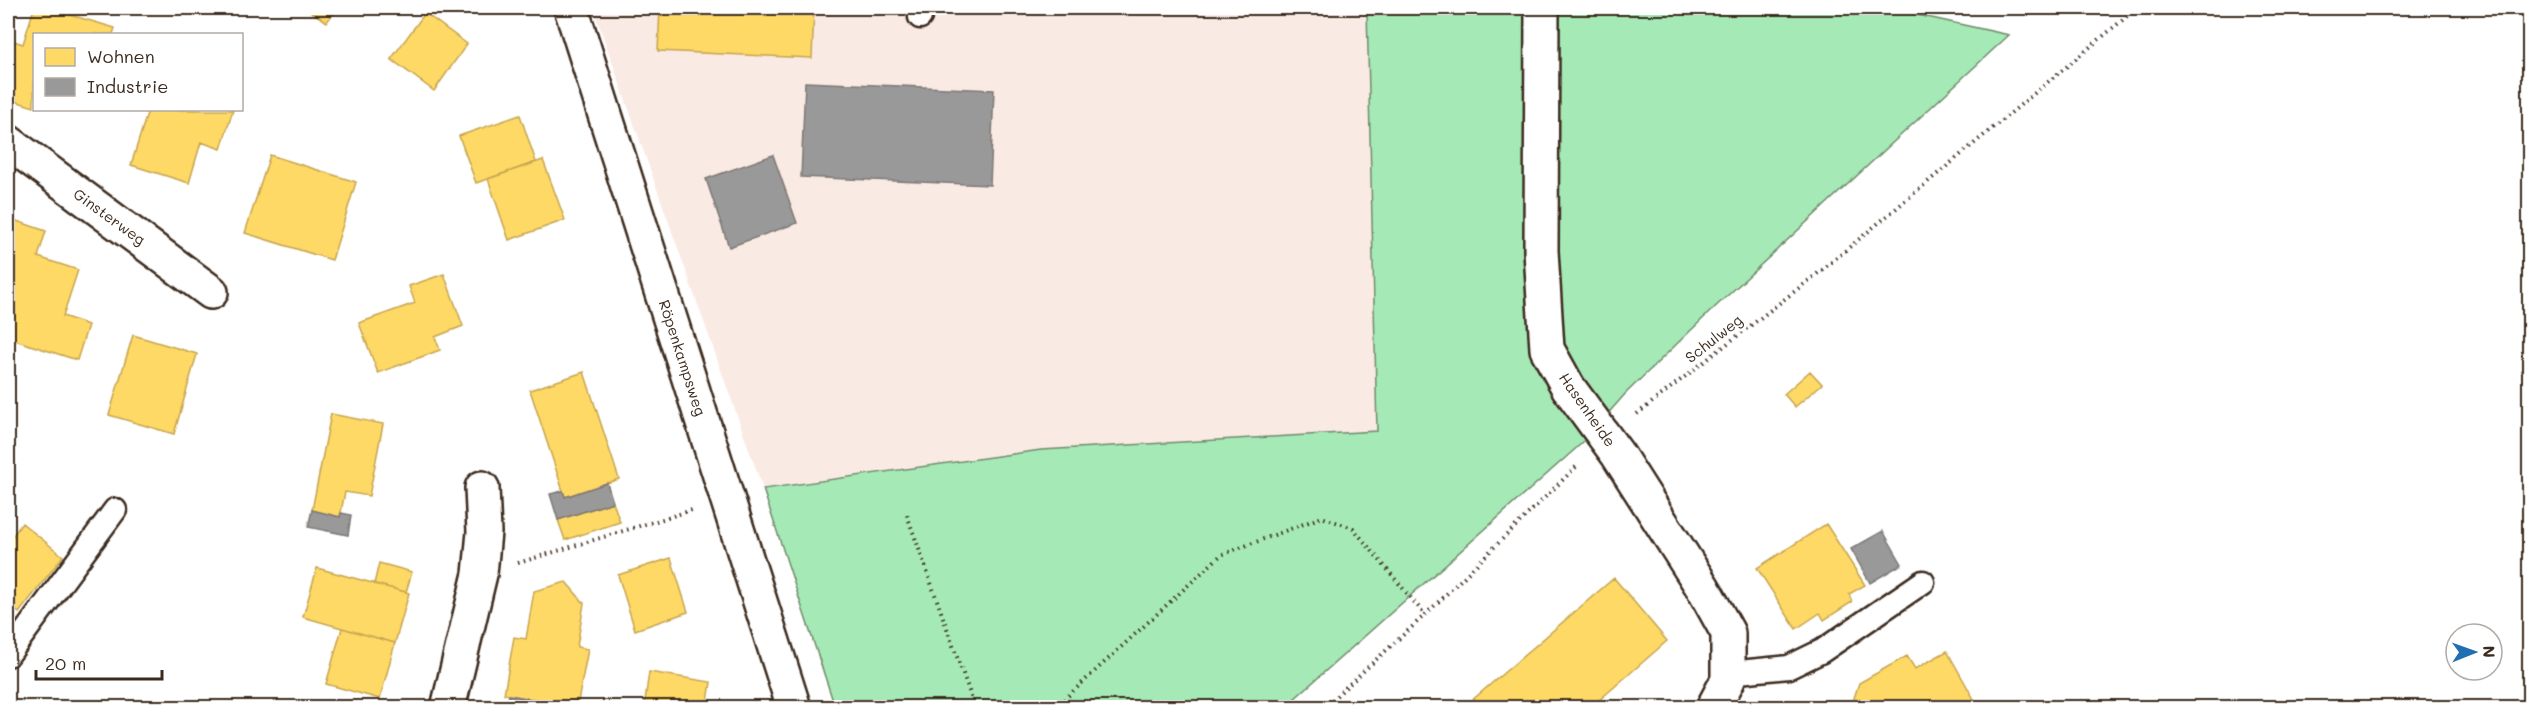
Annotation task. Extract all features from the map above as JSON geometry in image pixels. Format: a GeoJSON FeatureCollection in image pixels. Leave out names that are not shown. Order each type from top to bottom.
{"type":"FeatureCollection","features":[{"type":"Feature","properties":{"kind":"street","name":"Röpenkampsweg"},"geometry":{"type":"LineString","coordinates":[[572,8],[794,708]]}},
{"type":"Feature","properties":{"kind":"street","name":"Hasenheide"},"geometry":{"type":"LineString","coordinates":[[1542,8],[1541,251],[1547,349],[1568,387],[1606,438],[1703,588],[1728,633],[1728,680],[1713,708]]}},
{"type":"Feature","properties":{"kind":"street","name":"Ginsterweg"},"geometry":{"type":"LineString","coordinates":[[8,142],[210,292]]}},
{"type":"Feature","properties":{"kind":"street"},"geometry":{"type":"LineString","coordinates":[[448,708],[480,574],[484,532],[482,488]]}},
{"type":"Feature","properties":{"kind":"lane"},"geometry":{"type":"LineString","coordinates":[[8,655],[114,510]]}},
{"type":"Feature","properties":{"kind":"lane"},"geometry":{"type":"LineString","coordinates":[[1728,673],[1789,667],[1822,651],[1923,582]]}},
{"type":"Feature","properties":{"kind":"path","name":"Schulweg"},"geometry":{"type":"LineString","coordinates":[[1323,708],[1425,615],[1606,438],[1822,270],[2138,8]]}},
{"type":"Feature","properties":{"kind":"path"},"geometry":{"type":"LineString","coordinates":[[480,574],[727,499]]}},
{"type":"Feature","properties":{"kind":"path"},"geometry":{"type":"LineString","coordinates":[[908,514],[975,708]]}},
{"type":"Feature","properties":{"kind":"path"},"geometry":{"type":"LineString","coordinates":[[1055,708],[1221,555],[1322,517],[1353,528],[1425,615]]}},
{"type":"Feature","properties":{"kind":"shaded area"},"geometry":{"type":"Polygon","coordinates":[[[593,8],[1367,8],[1377,431],[1041,450],[763,489],[593,8]]]}},
{"type":"Feature","properties":{"kind":"green space"},"geometry":{"type":"Polygon","coordinates":[[[1367,8],[1886,8],[2009,35],[1713,309],[1626,393],[1582,443],[1285,707],[835,707],[763,489],[1041,450],[1377,431],[1367,8]]]}},
{"type":"Feature","properties":{"kind":"building: Wohnen"},"geometry":{"type":"Polygon","coordinates":[[[34,8],[47,8],[115,28],[113,33],[33,33],[33,107],[8,99],[8,39],[23,44],[34,8]]]}},
{"type":"Feature","properties":{"kind":"building: Wohnen"},"geometry":{"type":"Polygon","coordinates":[[[305,8],[337,8],[327,22],[305,8]]]}},
{"type":"Feature","properties":{"kind":"building: Wohnen"},"geometry":{"type":"Polygon","coordinates":[[[660,8],[814,8],[812,58],[658,51],[660,8]]]}},
{"type":"Feature","properties":{"kind":"building: Wohnen"},"geometry":{"type":"Polygon","coordinates":[[[425,13],[467,44],[434,91],[391,59],[425,13]]]}},
{"type":"Feature","properties":{"kind":"building: Wohnen"},"geometry":{"type":"Polygon","coordinates":[[[148,111],[233,111],[221,149],[201,142],[189,183],[131,165],[148,111]]]}},
{"type":"Feature","properties":{"kind":"building: Wohnen"},"geometry":{"type":"Polygon","coordinates":[[[520,115],[536,162],[476,183],[459,136],[520,115]]]}},
{"type":"Feature","properties":{"kind":"building: Wohnen"},"geometry":{"type":"Polygon","coordinates":[[[270,155],[356,182],[332,260],[245,233],[270,155]]]}},
{"type":"Feature","properties":{"kind":"building: Wohnen"},"geometry":{"type":"Polygon","coordinates":[[[543,160],[565,220],[509,240],[488,179],[543,160]]]}},
{"type":"Feature","properties":{"kind":"building: Wohnen"},"geometry":{"type":"Polygon","coordinates":[[[8,218],[46,231],[38,257],[78,270],[63,316],[88,325],[77,360],[8,338],[8,218]]]}},
{"type":"Feature","properties":{"kind":"building: Wohnen"},"geometry":{"type":"Polygon","coordinates":[[[444,274],[463,326],[435,337],[440,350],[378,373],[359,323],[415,303],[409,286],[444,274]]]}},
{"type":"Feature","properties":{"kind":"building: Wohnen"},"geometry":{"type":"Polygon","coordinates":[[[133,335],[197,354],[174,434],[109,415],[133,335]]]}},
{"type":"Feature","properties":{"kind":"building: Wohnen"},"geometry":{"type":"Polygon","coordinates":[[[1810,371],[1822,384],[1795,407],[1784,394],[1810,371]]]}},
{"type":"Feature","properties":{"kind":"building: Wohnen"},"geometry":{"type":"Polygon","coordinates":[[[584,372],[619,479],[565,497],[530,390],[584,372]]]}},
{"type":"Feature","properties":{"kind":"building: Wohnen"},"geometry":{"type":"Polygon","coordinates":[[[331,414],[383,424],[369,496],[345,492],[340,517],[312,510],[331,414]]]}},
{"type":"Feature","properties":{"kind":"building: Wohnen"},"geometry":{"type":"Polygon","coordinates":[[[613,502],[620,522],[565,540],[558,520],[613,502]]]}},
{"type":"Feature","properties":{"kind":"building: Wohnen"},"geometry":{"type":"Polygon","coordinates":[[[22,523],[63,556],[19,613],[8,604],[8,542],[22,523]]]}},
{"type":"Feature","properties":{"kind":"building: Wohnen"},"geometry":{"type":"Polygon","coordinates":[[[1826,524],[1865,585],[1849,594],[1852,602],[1824,620],[1820,613],[1796,629],[1757,568],[1826,524]]]}},
{"type":"Feature","properties":{"kind":"building: Wohnen"},"geometry":{"type":"Polygon","coordinates":[[[671,558],[688,612],[635,630],[618,575],[671,558]]]}},
{"type":"Feature","properties":{"kind":"building: Wohnen"},"geometry":{"type":"Polygon","coordinates":[[[379,563],[412,572],[406,592],[374,584],[379,563]]]}},
{"type":"Feature","properties":{"kind":"building: Wohnen"},"geometry":{"type":"Polygon","coordinates":[[[317,568],[409,593],[395,643],[303,617],[317,568]]]}},
{"type":"Feature","properties":{"kind":"building: Wohnen"},"geometry":{"type":"Polygon","coordinates":[[[1614,578],[1667,641],[1590,708],[1463,708],[1614,578]]]}},
{"type":"Feature","properties":{"kind":"building: Wohnen"},"geometry":{"type":"Polygon","coordinates":[[[566,582],[584,603],[577,647],[588,649],[577,707],[504,694],[514,637],[526,639],[534,591],[566,582]]]}},
{"type":"Feature","properties":{"kind":"building: Wohnen"},"geometry":{"type":"Polygon","coordinates":[[[342,628],[395,643],[380,699],[326,684],[342,628]]]}},
{"type":"Feature","properties":{"kind":"building: Wohnen"},"geometry":{"type":"Polygon","coordinates":[[[1947,651],[1979,708],[1859,708],[1854,698],[1859,683],[1907,656],[1915,669],[1947,651]]]}},
{"type":"Feature","properties":{"kind":"building: Wohnen"},"geometry":{"type":"Polygon","coordinates":[[[649,672],[711,682],[707,708],[644,708],[649,672]]]}},
{"type":"Feature","properties":{"kind":"building: Industrie"},"geometry":{"type":"Polygon","coordinates":[[[805,82],[994,90],[990,185],[801,177],[805,82]]]}},
{"type":"Feature","properties":{"kind":"building: Industrie"},"geometry":{"type":"Polygon","coordinates":[[[773,155],[797,223],[729,247],[706,179],[773,155]]]}},
{"type":"Feature","properties":{"kind":"building: Industrie"},"geometry":{"type":"Polygon","coordinates":[[[607,483],[613,502],[558,520],[550,494],[563,491],[565,497],[607,483]]]}},
{"type":"Feature","properties":{"kind":"building: Industrie"},"geometry":{"type":"Polygon","coordinates":[[[312,510],[340,517],[341,513],[351,515],[348,535],[308,527],[312,510]]]}},
{"type":"Feature","properties":{"kind":"building: Industrie"},"geometry":{"type":"Polygon","coordinates":[[[1883,531],[1902,564],[1870,583],[1851,549],[1883,531]]]}},
{"type":"Feature","properties":{"kind":"building: Industrie"},"geometry":{"type":"Polygon","coordinates":[[[509,695],[565,705],[565,708],[506,708],[509,695]]]}}]}
